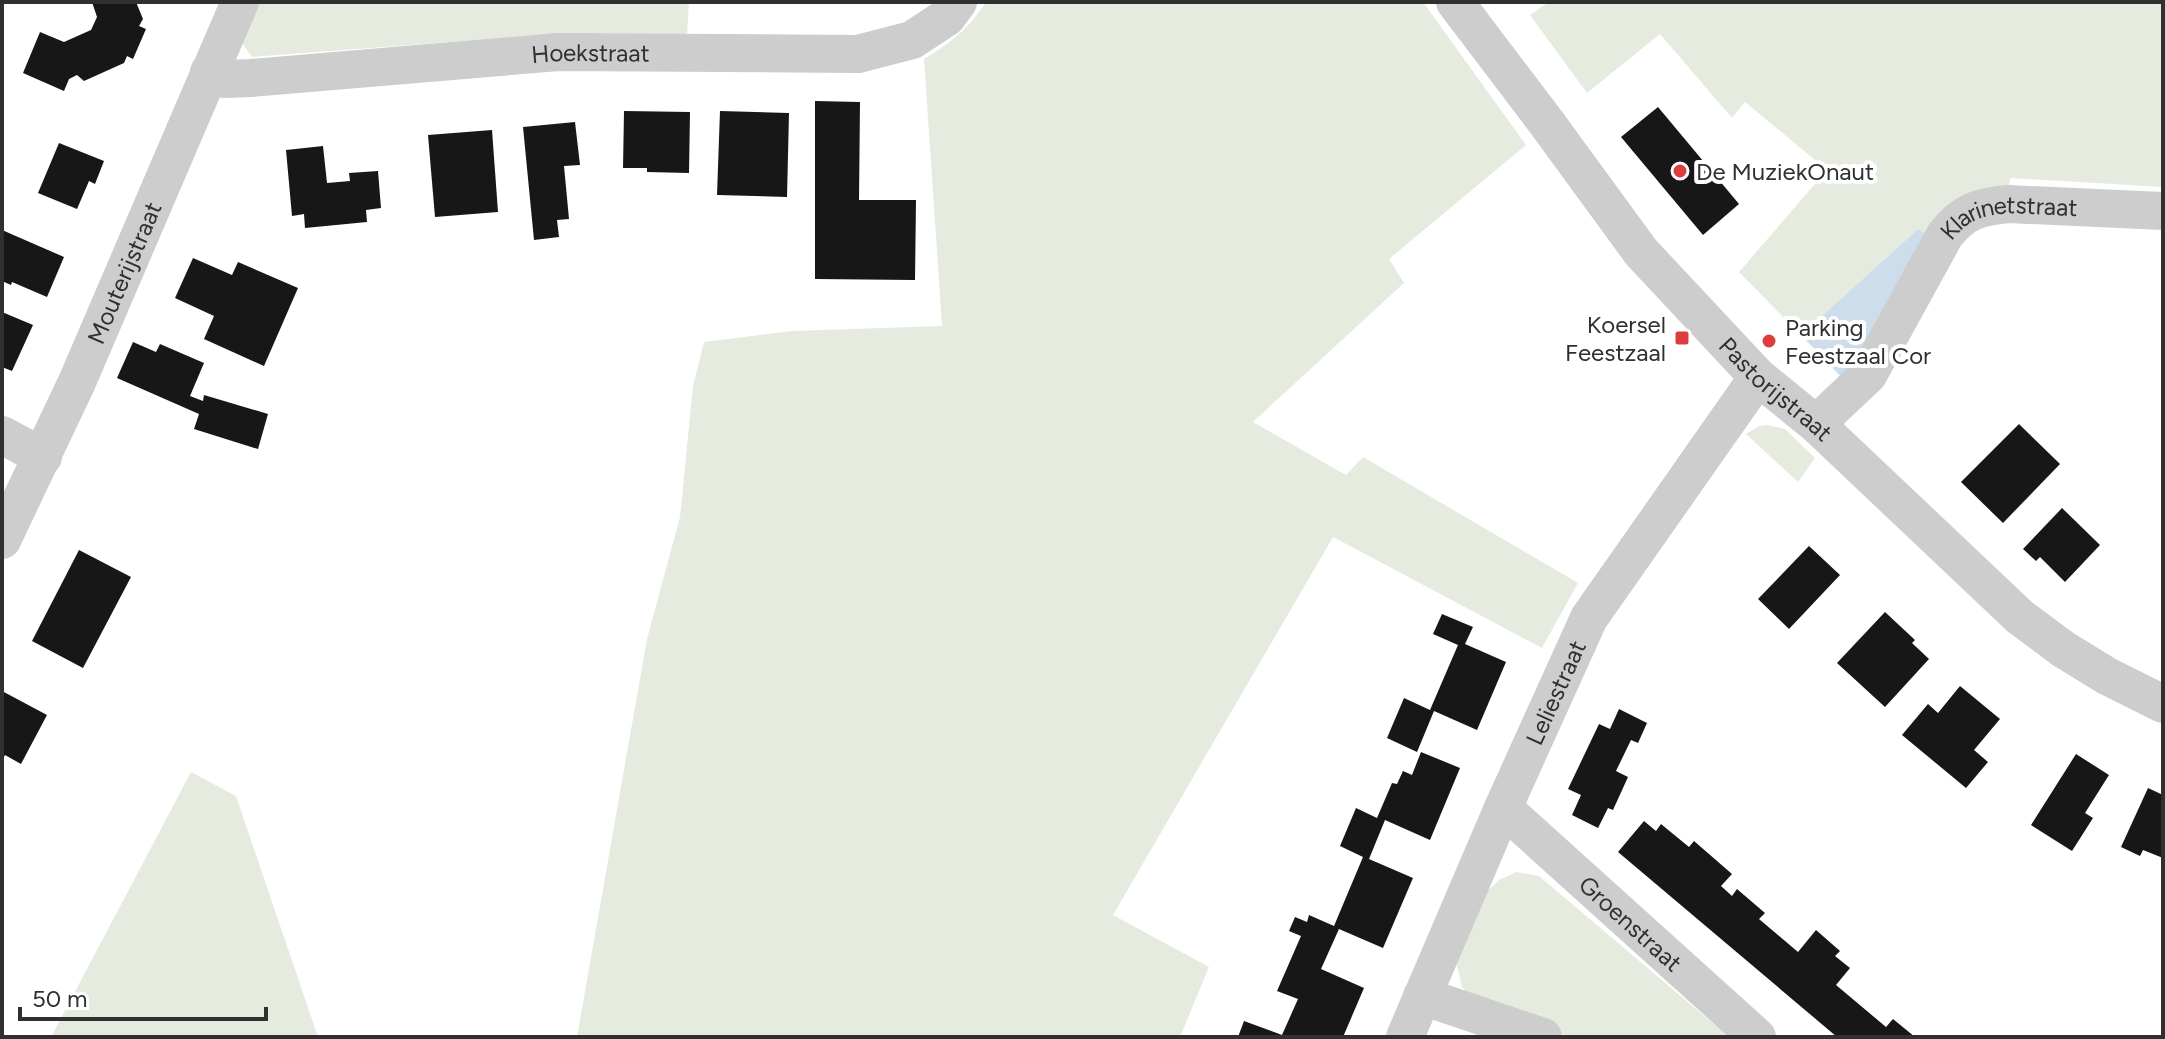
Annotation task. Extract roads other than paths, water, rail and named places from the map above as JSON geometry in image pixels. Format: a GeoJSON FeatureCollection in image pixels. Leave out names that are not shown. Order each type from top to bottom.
{"type":"FeatureCollection","features":[{"type":"Feature","properties":{"kind":"street","name":"Mouterijstraat"},"geometry":{"type":"LineString","coordinates":[[2,540],[43,457],[240,2]]}},
{"type":"Feature","properties":{"kind":"street","name":"Hoekstraat"},"geometry":{"type":"LineString","coordinates":[[209,72],[225,79],[251,78],[558,52],[858,54],[912,40],[947,17],[958,2]]}},
{"type":"Feature","properties":{"kind":"street","name":"Pastorijstraat"},"geometry":{"type":"LineString","coordinates":[[1455,2],[1641,252],[1758,377],[1816,424],[2020,617],[2107,676],[2163,704]]}},
{"type":"Feature","properties":{"kind":"street","name":"Klarinetstraat"},"geometry":{"type":"LineString","coordinates":[[1816,424],[1859,384],[1878,361],[1945,235],[1958,218],[1983,207],[2008,204],[2163,211]]}},
{"type":"Feature","properties":{"kind":"street","name":"Leliestraat"},"geometry":{"type":"LineString","coordinates":[[1405,1037],[1589,618],[1758,377]]}},
{"type":"Feature","properties":{"kind":"street"},"geometry":{"type":"LineString","coordinates":[[2,435],[43,457]]}},
{"type":"Feature","properties":{"kind":"street","name":"Groenstraat"},"geometry":{"type":"LineString","coordinates":[[1503,808],[1757,1037]]}},
{"type":"Feature","properties":{"kind":"street"},"geometry":{"type":"LineString","coordinates":[[1422,996],[1543,1037]]}},
{"type":"Feature","properties":{"kind":"water"},"geometry":{"type":"Polygon","coordinates":[[[1918,229],[1931,236],[1846,382],[1801,335],[1918,229]]]}},
{"type":"Feature","properties":{"kind":"place","name":"De MuziekOnaut"},"geometry":{"type":"Point","coordinates":[1680,171]}},
{"type":"Feature","properties":{"kind":"place","name":"Koersel Feestzaal"},"geometry":{"type":"Point","coordinates":[1682,338]}},
{"type":"Feature","properties":{"kind":"place","name":"Parking Feestzaal Cor"},"geometry":{"type":"Point","coordinates":[1769,341]}}]}
